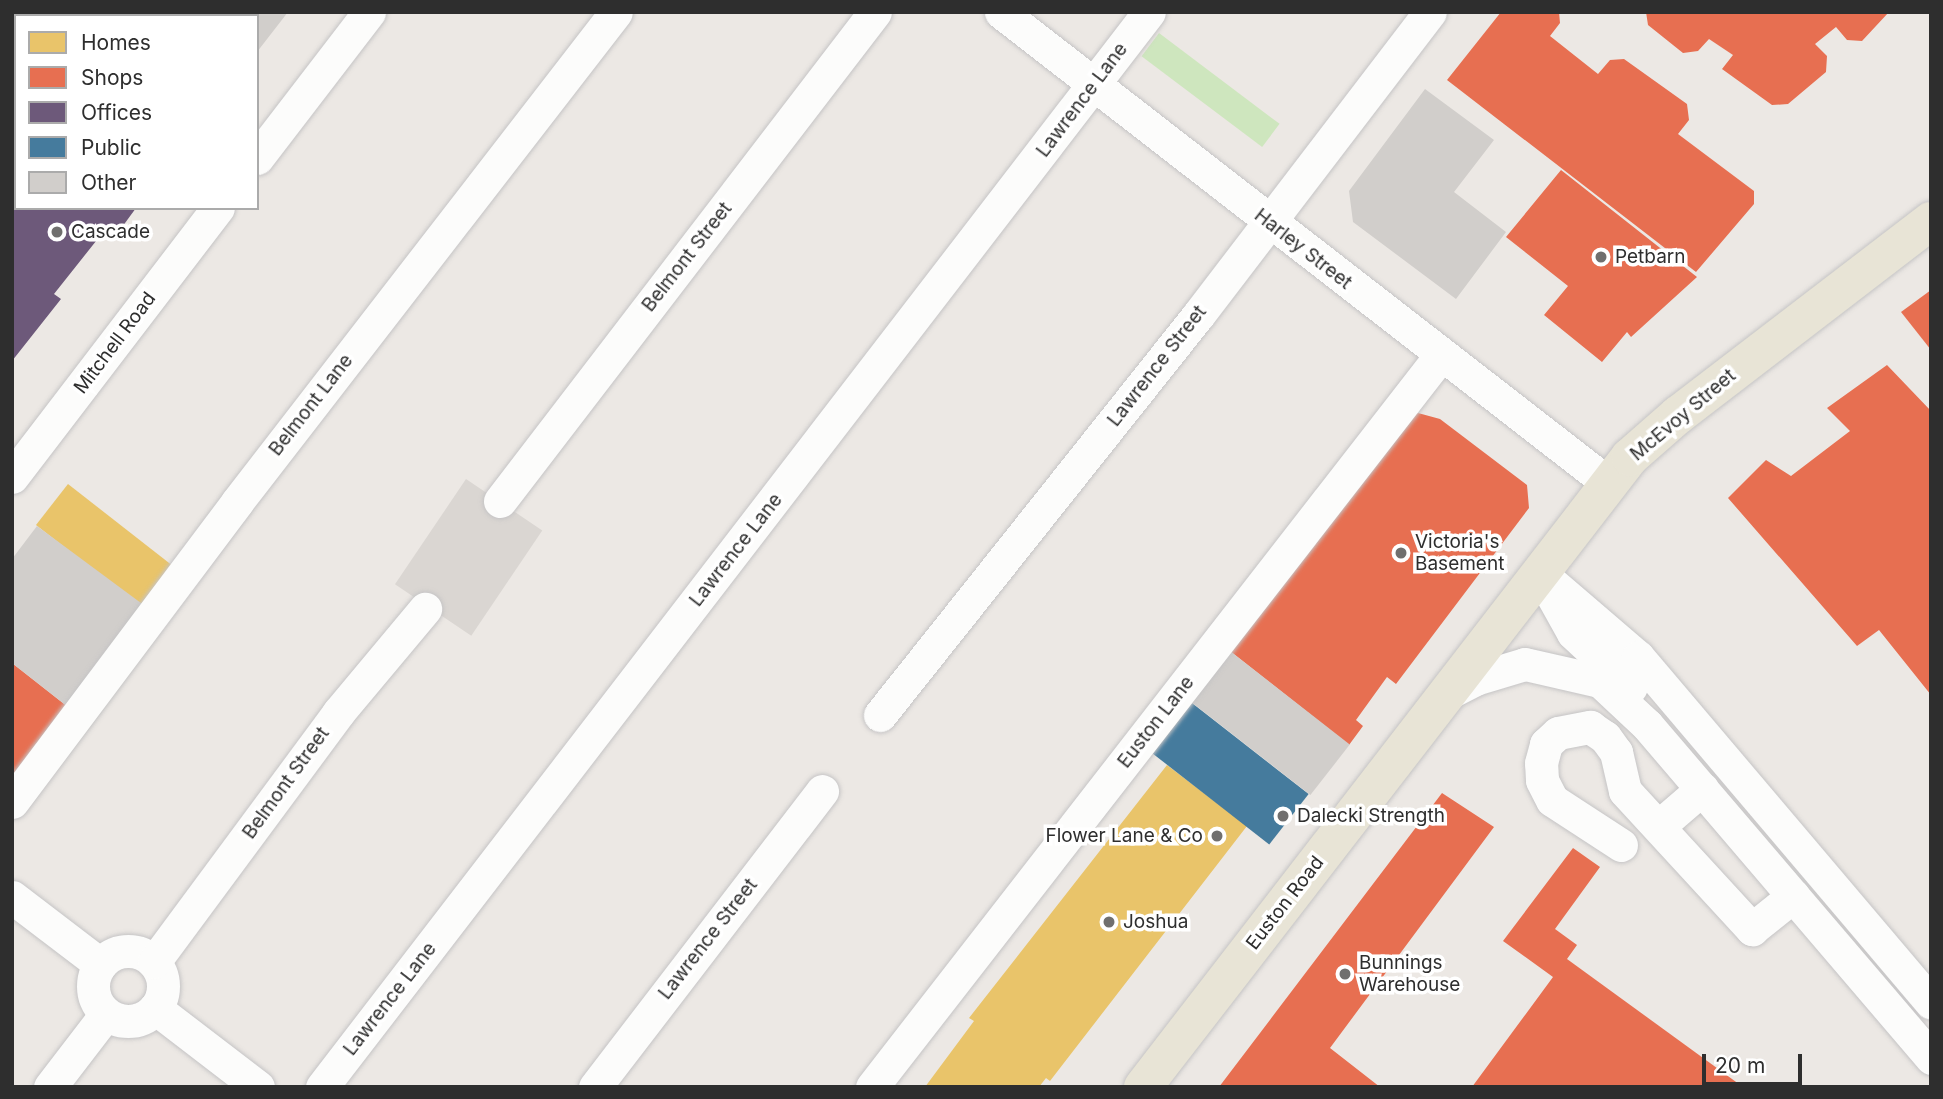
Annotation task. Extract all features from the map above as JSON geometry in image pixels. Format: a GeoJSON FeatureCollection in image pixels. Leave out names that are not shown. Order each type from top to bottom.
{"type":"FeatureCollection","features":[{"type":"Feature","properties":{"kind":"main road","name":"McEvoy Street"},"geometry":{"type":"LineString","coordinates":[[1478,652],[1608,483],[1667,423],[1931,221]]}},
{"type":"Feature","properties":{"kind":"main road","name":"Euston Road"},"geometry":{"type":"LineString","coordinates":[[1143,1087],[1478,652]]}},
{"type":"Feature","properties":{"kind":"street"},"geometry":{"type":"LineString","coordinates":[[259,155],[369,12]]}},
{"type":"Feature","properties":{"kind":"street","name":"Belmont Lane"},"geometry":{"type":"LineString","coordinates":[[12,802],[237,502],[616,12]]}},
{"type":"Feature","properties":{"kind":"street","name":"Belmont Street"},"geometry":{"type":"LineString","coordinates":[[500,501],[875,12]]}},
{"type":"Feature","properties":{"kind":"street","name":"Harley Street"},"geometry":{"type":"LineString","coordinates":[[1001,12],[1440,356],[1608,483]]}},
{"type":"Feature","properties":{"kind":"street","name":"Lawrence Lane"},"geometry":{"type":"LineString","coordinates":[[323,1087],[1149,12]]}},
{"type":"Feature","properties":{"kind":"street","name":"Lawrence Street"},"geometry":{"type":"LineString","coordinates":[[880,715],[1270,223],[1430,12]]}},
{"type":"Feature","properties":{"kind":"street","name":"Mitchell Road"},"geometry":{"type":"LineString","coordinates":[[12,477],[217,210]]}},
{"type":"Feature","properties":{"kind":"street","name":"Euston Lane"},"geometry":{"type":"LineString","coordinates":[[872,1087],[1440,356]]}},
{"type":"Feature","properties":{"kind":"street"},"geometry":{"type":"LineString","coordinates":[[1540,573],[1573,634],[1652,706],[1671,753]]}},
{"type":"Feature","properties":{"kind":"street"},"geometry":{"type":"LineString","coordinates":[[1540,573],[1638,657],[1931,1003]]}},
{"type":"Feature","properties":{"kind":"street","name":"Belmont Street"},"geometry":{"type":"LineString","coordinates":[[154,962],[338,713],[425,609]]}},
{"type":"Feature","properties":{"kind":"street"},"geometry":{"type":"LineString","coordinates":[[1446,694],[1475,679],[1525,664],[1561,670],[1600,681],[1671,753],[1931,1058]]}},
{"type":"Feature","properties":{"kind":"street"},"geometry":{"type":"LineString","coordinates":[[1622,845],[1552,800],[1542,780],[1541,763],[1546,744],[1558,733],[1590,727],[1605,737],[1616,752],[1625,791],[1752,929],[1793,896]]}},
{"type":"Feature","properties":{"kind":"street"},"geometry":{"type":"LineString","coordinates":[[1659,826],[1702,789]]}},
{"type":"Feature","properties":{"kind":"street","name":"Lawrence Street"},"geometry":{"type":"LineString","coordinates":[[595,1087],[822,791]]}},
{"type":"Feature","properties":{"kind":"street"},"geometry":{"type":"LineString","coordinates":[[1777,821],[1807,886],[1931,1036]]}},
{"type":"Feature","properties":{"kind":"street"},"geometry":{"type":"LineString","coordinates":[[12,897],[100,964]]}},
{"type":"Feature","properties":{"kind":"street"},"geometry":{"type":"LineString","coordinates":[[127,951],[154,962],[163,990],[155,1008],[126,1021],[106,1014],[94,995],[100,964],[127,951]]}},
{"type":"Feature","properties":{"kind":"street"},"geometry":{"type":"LineString","coordinates":[[155,1008],[258,1087]]}},
{"type":"Feature","properties":{"kind":"street"},"geometry":{"type":"LineString","coordinates":[[50,1087],[106,1014]]}},
{"type":"Feature","properties":{"kind":"green space"},"geometry":{"type":"Polygon","coordinates":[[[1159,33],[1280,124],[1262,147],[1142,56],[1159,33]]]}},
{"type":"Feature","properties":{"kind":"shaded area"},"geometry":{"type":"Polygon","coordinates":[[[466,479],[542,530],[471,636],[395,584],[466,479]]]}},
{"type":"Feature","properties":{"kind":"building: Homes"},"geometry":{"type":"Polygon","coordinates":[[[68,484],[175,568],[143,609],[36,525],[68,484]]]}},
{"type":"Feature","properties":{"kind":"building: Homes","name":"Joshua"},"geometry":{"type":"Polygon","coordinates":[[[1167,765],[1247,826],[1050,1081],[1046,1078],[1039,1087],[925,1087],[974,1021],[969,1018],[1167,765]]]}},
{"type":"Feature","properties":{"kind":"building: Shops"},"geometry":{"type":"Polygon","coordinates":[[[1501,12],[1559,12],[1560,23],[1550,36],[1598,74],[1610,60],[1624,59],[1687,104],[1689,120],[1678,134],[1754,191],[1754,204],[1696,272],[1447,80],[1501,12]]]}},
{"type":"Feature","properties":{"kind":"building: Shops"},"geometry":{"type":"Polygon","coordinates":[[[1646,12],[1889,12],[1862,41],[1847,40],[1836,27],[1815,44],[1827,56],[1826,72],[1788,104],[1772,105],[1722,69],[1733,55],[1709,39],[1698,51],[1683,53],[1648,25],[1646,12]]]}},
{"type":"Feature","properties":{"kind":"building: Shops","name":"Petbarn"},"geometry":{"type":"Polygon","coordinates":[[[1561,170],[1697,277],[1631,337],[1627,332],[1602,362],[1544,315],[1568,286],[1506,237],[1561,170]]]}},
{"type":"Feature","properties":{"kind":"building: Shops"},"geometry":{"type":"Polygon","coordinates":[[[1931,290],[1931,350],[1901,312],[1931,290]]]}},
{"type":"Feature","properties":{"kind":"building: Shops"},"geometry":{"type":"Polygon","coordinates":[[[1887,365],[1931,411],[1931,695],[1879,630],[1857,646],[1728,498],[1766,460],[1791,476],[1850,431],[1827,408],[1887,365]]]}},
{"type":"Feature","properties":{"kind":"building: Shops","name":"Victoria's Basement"},"geometry":{"type":"Polygon","coordinates":[[[1418,413],[1440,419],[1527,485],[1529,508],[1396,684],[1387,677],[1356,720],[1363,726],[1349,745],[1230,651],[1410,417],[1418,413]]]}},
{"type":"Feature","properties":{"kind":"building: Shops"},"geometry":{"type":"Polygon","coordinates":[[[12,663],[68,707],[12,783],[12,663]]]}},
{"type":"Feature","properties":{"kind":"building: Shops","name":"Bunnings Warehouse"},"geometry":{"type":"Polygon","coordinates":[[[1442,793],[1494,827],[1330,1048],[1380,1087],[1219,1087],[1442,793]]]}},
{"type":"Feature","properties":{"kind":"building: Shops"},"geometry":{"type":"Polygon","coordinates":[[[1573,848],[1600,867],[1555,929],[1577,945],[1567,959],[1743,1087],[1472,1087],[1553,977],[1503,941],[1573,848]]]}},
{"type":"Feature","properties":{"kind":"building: Offices","name":"Cascade"},"geometry":{"type":"Polygon","coordinates":[[[12,100],[14,210],[135,210],[117,234],[104,231],[54,294],[61,299],[12,361],[12,100]]]}},
{"type":"Feature","properties":{"kind":"building: Public"},"geometry":{"type":"Polygon","coordinates":[[[1192,703],[1309,794],[1269,845],[1153,753],[1192,703]]]}},
{"type":"Feature","properties":{"kind":"building: Other"},"geometry":{"type":"Polygon","coordinates":[[[12,12],[288,12],[259,49],[259,14],[14,14],[14,26],[12,12]]]}},
{"type":"Feature","properties":{"kind":"building: Other"},"geometry":{"type":"Polygon","coordinates":[[[1425,89],[1494,140],[1454,192],[1506,232],[1456,299],[1353,222],[1349,191],[1425,89]]]}},
{"type":"Feature","properties":{"kind":"building: Other"},"geometry":{"type":"Polygon","coordinates":[[[37,526],[145,606],[68,707],[12,663],[12,559],[37,526]]]}},
{"type":"Feature","properties":{"kind":"building: Other"},"geometry":{"type":"Polygon","coordinates":[[[1230,651],[1350,745],[1310,795],[1191,701],[1230,651]]]}},
{"type":"Feature","properties":{"kind":"place","name":"Cascade"},"geometry":{"type":"Point","coordinates":[57,232]}},
{"type":"Feature","properties":{"kind":"place","name":"Petbarn"},"geometry":{"type":"Point","coordinates":[1601,257]}},
{"type":"Feature","properties":{"kind":"place","name":"Victoria's Basement"},"geometry":{"type":"Point","coordinates":[1401,553]}},
{"type":"Feature","properties":{"kind":"place","name":"Dalecki Strength"},"geometry":{"type":"Point","coordinates":[1283,816]}},
{"type":"Feature","properties":{"kind":"place","name":"Flower Lane & Co"},"geometry":{"type":"Point","coordinates":[1217,836]}},
{"type":"Feature","properties":{"kind":"place","name":"Joshua"},"geometry":{"type":"Point","coordinates":[1109,922]}},
{"type":"Feature","properties":{"kind":"place","name":"Bunnings Warehouse"},"geometry":{"type":"Point","coordinates":[1345,974]}}]}
